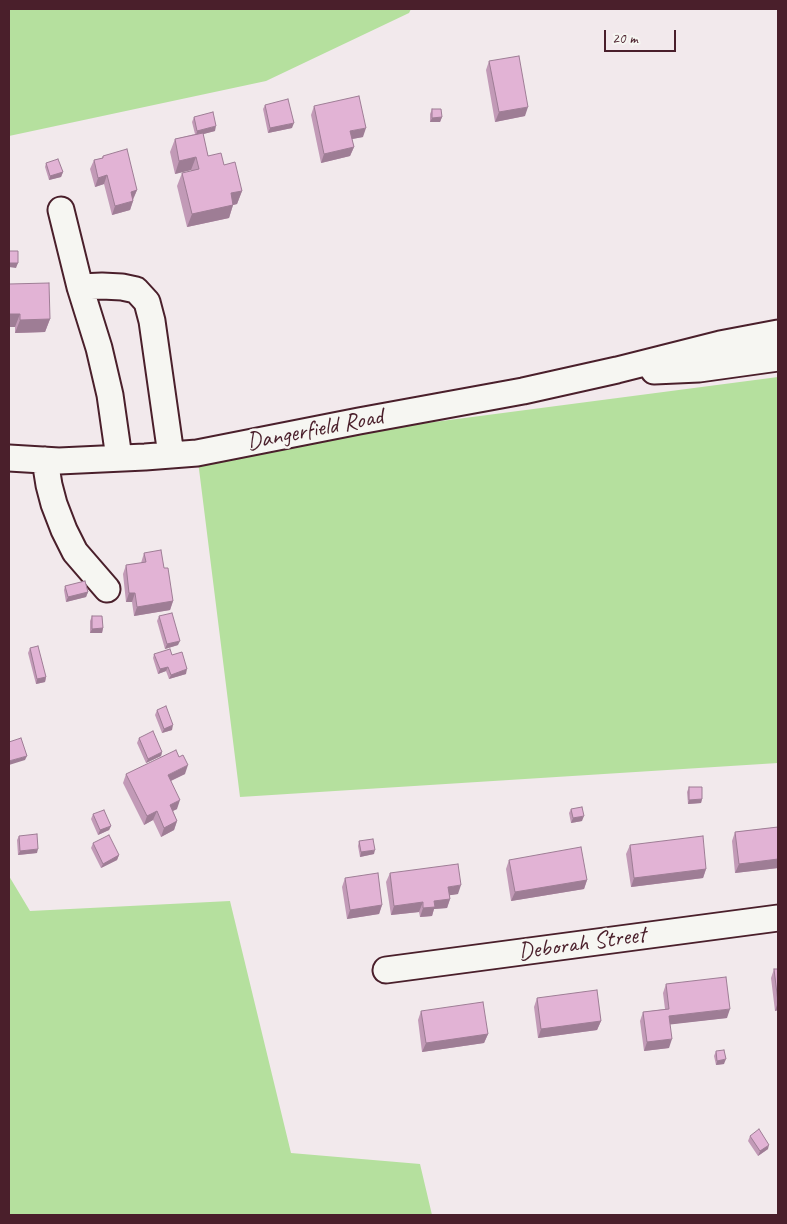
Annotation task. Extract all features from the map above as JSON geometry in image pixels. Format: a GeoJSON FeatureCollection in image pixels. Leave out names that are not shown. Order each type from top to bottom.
{"type":"FeatureCollection","features":[{"type":"Feature","properties":{"kind":"street"},"geometry":{"type":"LineString","coordinates":[[61,210],[80,287],[99,348],[110,396],[120,458]]}},
{"type":"Feature","properties":{"kind":"street"},"geometry":{"type":"LineString","coordinates":[[80,287],[122,286],[136,290],[148,302],[171,455]]}},
{"type":"Feature","properties":{"kind":"street","name":"Dangerfield Road"},"geometry":{"type":"LineString","coordinates":[[9,458],[59,461],[197,453],[514,393],[618,370],[720,344],[778,333]]}},
{"type":"Feature","properties":{"kind":"street","name":"Dangerfield Road"},"geometry":{"type":"LineString","coordinates":[[618,370],[671,371],[699,369],[778,358]]}},
{"type":"Feature","properties":{"kind":"street"},"geometry":{"type":"LineString","coordinates":[[44,460],[53,498],[64,530],[75,552],[106,589]]}},
{"type":"Feature","properties":{"kind":"street","name":"Deborah Street"},"geometry":{"type":"LineString","coordinates":[[386,970],[778,918]]}},
{"type":"Feature","properties":{"kind":"green space"},"geometry":{"type":"Polygon","coordinates":[[[9,9],[411,9],[409,13],[266,81],[9,136],[9,9]]]}},
{"type":"Feature","properties":{"kind":"green space"},"geometry":{"type":"Polygon","coordinates":[[[778,377],[778,763],[240,797],[197,453],[778,377]]]}},
{"type":"Feature","properties":{"kind":"green space"},"geometry":{"type":"Polygon","coordinates":[[[9,876],[30,911],[230,901],[291,1153],[420,1164],[432,1215],[9,1215],[9,876]]]}},
{"type":"Feature","properties":{"kind":"building"},"geometry":{"type":"Polygon","coordinates":[[[519,56],[528,107],[499,112],[489,61],[519,56]]]}},
{"type":"Feature","properties":{"kind":"building"},"geometry":{"type":"Polygon","coordinates":[[[359,96],[366,128],[350,131],[354,147],[324,154],[314,106],[359,96]]]}},
{"type":"Feature","properties":{"kind":"building"},"geometry":{"type":"Polygon","coordinates":[[[288,99],[294,123],[270,128],[265,105],[288,99]]]}},
{"type":"Feature","properties":{"kind":"building"},"geometry":{"type":"Polygon","coordinates":[[[432,109],[441,109],[442,117],[432,118],[432,109]]]}},
{"type":"Feature","properties":{"kind":"building"},"geometry":{"type":"Polygon","coordinates":[[[213,112],[216,126],[197,131],[194,117],[213,112]]]}},
{"type":"Feature","properties":{"kind":"building"},"geometry":{"type":"Polygon","coordinates":[[[203,133],[208,156],[221,153],[224,165],[235,162],[242,191],[231,193],[233,205],[192,214],[182,173],[199,169],[196,157],[179,161],[175,139],[203,133]]]}},
{"type":"Feature","properties":{"kind":"building"},"geometry":{"type":"Polygon","coordinates":[[[127,149],[137,190],[131,192],[133,201],[115,206],[107,175],[98,178],[94,160],[127,149]]]}},
{"type":"Feature","properties":{"kind":"building"},"geometry":{"type":"Polygon","coordinates":[[[58,159],[63,172],[50,176],[46,163],[58,159]]]}},
{"type":"Feature","properties":{"kind":"building"},"geometry":{"type":"Polygon","coordinates":[[[9,251],[18,251],[18,263],[9,263],[9,251]]]}},
{"type":"Feature","properties":{"kind":"building"},"geometry":{"type":"Polygon","coordinates":[[[49,283],[50,319],[20,320],[20,314],[9,314],[9,284],[49,283]]]}},
{"type":"Feature","properties":{"kind":"building"},"geometry":{"type":"Polygon","coordinates":[[[161,550],[164,568],[168,568],[173,601],[137,607],[135,593],[129,593],[126,565],[146,562],[144,553],[161,550]]]}},
{"type":"Feature","properties":{"kind":"building"},"geometry":{"type":"Polygon","coordinates":[[[85,581],[88,592],[68,597],[65,586],[85,581]]]}},
{"type":"Feature","properties":{"kind":"building"},"geometry":{"type":"Polygon","coordinates":[[[172,613],[180,641],[167,644],[159,616],[172,613]]]}},
{"type":"Feature","properties":{"kind":"building"},"geometry":{"type":"Polygon","coordinates":[[[92,616],[102,616],[103,628],[92,629],[92,616]]]}},
{"type":"Feature","properties":{"kind":"building"},"geometry":{"type":"Polygon","coordinates":[[[38,646],[46,677],[37,679],[30,648],[38,646]]]}},
{"type":"Feature","properties":{"kind":"building"},"geometry":{"type":"Polygon","coordinates":[[[170,649],[172,655],[182,652],[187,669],[171,675],[168,667],[160,669],[154,654],[170,649]]]}},
{"type":"Feature","properties":{"kind":"building"},"geometry":{"type":"Polygon","coordinates":[[[166,706],[173,725],[164,729],[157,710],[166,706]]]}},
{"type":"Feature","properties":{"kind":"building"},"geometry":{"type":"Polygon","coordinates":[[[153,731],[162,752],[148,759],[139,738],[153,731]]]}},
{"type":"Feature","properties":{"kind":"building"},"geometry":{"type":"Polygon","coordinates":[[[21,738],[27,756],[9,761],[9,742],[21,738]]]}},
{"type":"Feature","properties":{"kind":"building"},"geometry":{"type":"Polygon","coordinates":[[[176,750],[179,757],[183,755],[188,765],[168,775],[180,800],[170,805],[177,821],[164,828],[157,811],[147,816],[126,774],[176,750]]]}},
{"type":"Feature","properties":{"kind":"building"},"geometry":{"type":"Polygon","coordinates":[[[689,787],[702,787],[702,799],[689,800],[689,787]]]}},
{"type":"Feature","properties":{"kind":"building"},"geometry":{"type":"Polygon","coordinates":[[[582,807],[584,816],[573,818],[571,809],[582,807]]]}},
{"type":"Feature","properties":{"kind":"building"},"geometry":{"type":"Polygon","coordinates":[[[104,810],[111,826],[100,830],[93,814],[104,810]]]}},
{"type":"Feature","properties":{"kind":"building"},"geometry":{"type":"Polygon","coordinates":[[[778,827],[778,859],[739,864],[735,832],[778,827]]]}},
{"type":"Feature","properties":{"kind":"building"},"geometry":{"type":"Polygon","coordinates":[[[37,834],[38,849],[20,851],[19,836],[37,834]]]}},
{"type":"Feature","properties":{"kind":"building"},"geometry":{"type":"Polygon","coordinates":[[[109,835],[119,855],[103,864],[93,843],[109,835]]]}},
{"type":"Feature","properties":{"kind":"building"},"geometry":{"type":"Polygon","coordinates":[[[703,836],[706,869],[634,878],[630,845],[703,836]]]}},
{"type":"Feature","properties":{"kind":"building"},"geometry":{"type":"Polygon","coordinates":[[[373,839],[375,850],[361,852],[359,841],[373,839]]]}},
{"type":"Feature","properties":{"kind":"building"},"geometry":{"type":"Polygon","coordinates":[[[581,847],[587,880],[515,892],[509,860],[581,847]]]}},
{"type":"Feature","properties":{"kind":"building"},"geometry":{"type":"Polygon","coordinates":[[[458,864],[461,885],[448,887],[450,899],[434,901],[435,907],[423,908],[423,902],[394,906],[390,873],[458,864]]]}},
{"type":"Feature","properties":{"kind":"building"},"geometry":{"type":"Polygon","coordinates":[[[378,873],[382,905],[350,910],[345,878],[378,873]]]}},
{"type":"Feature","properties":{"kind":"building"},"geometry":{"type":"Polygon","coordinates":[[[774,969],[778,969],[778,1002],[774,969]]]}},
{"type":"Feature","properties":{"kind":"building"},"geometry":{"type":"Polygon","coordinates":[[[726,977],[730,1009],[669,1016],[672,1039],[647,1042],[643,1012],[669,1009],[666,984],[726,977]]]}},
{"type":"Feature","properties":{"kind":"building"},"geometry":{"type":"Polygon","coordinates":[[[597,990],[601,1021],[541,1029],[537,998],[597,990]]]}},
{"type":"Feature","properties":{"kind":"building"},"geometry":{"type":"Polygon","coordinates":[[[483,1002],[488,1034],[426,1043],[421,1011],[483,1002]]]}},
{"type":"Feature","properties":{"kind":"building"},"geometry":{"type":"Polygon","coordinates":[[[724,1050],[726,1059],[717,1061],[716,1051],[724,1050]]]}},
{"type":"Feature","properties":{"kind":"building"},"geometry":{"type":"Polygon","coordinates":[[[759,1129],[769,1145],[760,1151],[750,1136],[759,1129]]]}}]}
